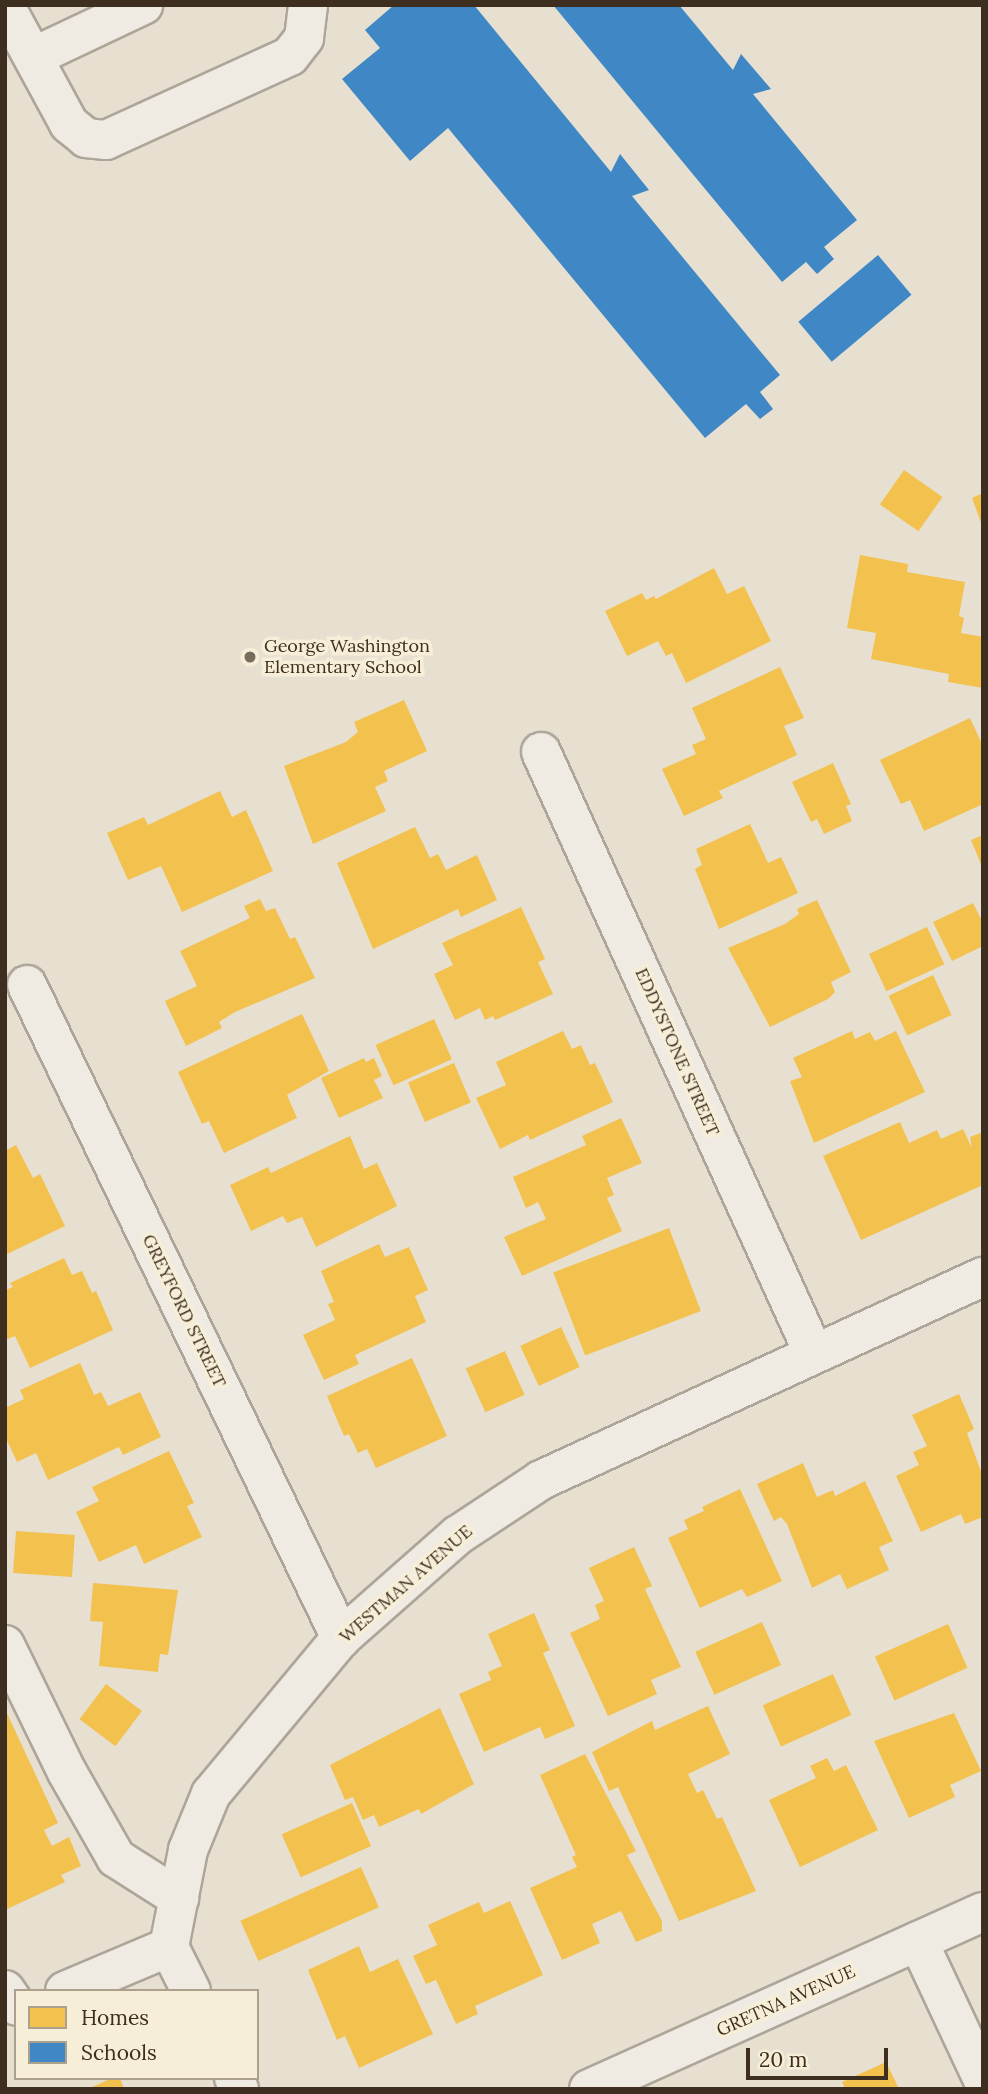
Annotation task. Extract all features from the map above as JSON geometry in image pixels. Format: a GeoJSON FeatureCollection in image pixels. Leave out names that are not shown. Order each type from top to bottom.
{"type":"FeatureCollection","features":[{"type":"Feature","properties":{"kind":"street"},"geometry":{"type":"LineString","coordinates":[[33,57],[143,5]]}},
{"type":"Feature","properties":{"kind":"street"},"geometry":{"type":"LineString","coordinates":[[5,6],[69,124],[86,138],[106,140],[290,56],[304,38],[308,5]]}},
{"type":"Feature","properties":{"kind":"street","name":"EDDYSTONE STREET"},"geometry":{"type":"LineString","coordinates":[[541,752],[813,1352]]}},
{"type":"Feature","properties":{"kind":"street","name":"GREYFORD STREET"},"geometry":{"type":"LineString","coordinates":[[27,985],[341,1638]]}},
{"type":"Feature","properties":{"kind":"street","name":"WESTMAN AVENUE"},"geometry":{"type":"LineString","coordinates":[[169,1947],[188,1850],[211,1794],[341,1638],[458,1535],[541,1480],[813,1352],[983,1277]]}},
{"type":"Feature","properties":{"kind":"street"},"geometry":{"type":"LineString","coordinates":[[5,1645],[66,1772],[116,1858],[179,1898]]}},
{"type":"Feature","properties":{"kind":"street","name":"GRETNA AVENUE"},"geometry":{"type":"LineString","coordinates":[[589,2089],[983,1912]]}},
{"type":"Feature","properties":{"kind":"street"},"geometry":{"type":"LineString","coordinates":[[918,1941],[983,2080]]}},
{"type":"Feature","properties":{"kind":"street"},"geometry":{"type":"LineString","coordinates":[[70,1989],[169,1947],[190,1989]]}},
{"type":"Feature","properties":{"kind":"street"},"geometry":{"type":"LineString","coordinates":[[5,1990],[14,2006]]}},
{"type":"Feature","properties":{"kind":"building: Homes"},"geometry":{"type":"Polygon","coordinates":[[[904,470],[943,497],[918,531],[880,504],[904,470]]]}},
{"type":"Feature","properties":{"kind":"building: Homes"},"geometry":{"type":"Polygon","coordinates":[[[983,493],[983,528],[972,498],[983,493]]]}},
{"type":"Feature","properties":{"kind":"building: Homes"},"geometry":{"type":"Polygon","coordinates":[[[860,555],[908,564],[907,572],[965,582],[959,616],[964,618],[961,633],[983,637],[983,688],[948,682],[949,674],[871,659],[876,633],[847,628],[860,555]]]}},
{"type":"Feature","properties":{"kind":"building: Homes"},"geometry":{"type":"Polygon","coordinates":[[[714,568],[727,594],[744,586],[771,641],[686,683],[672,653],[666,656],[658,641],[627,656],[605,611],[642,593],[646,600],[654,596],[656,599],[714,568]]]}},
{"type":"Feature","properties":{"kind":"building: Homes"},"geometry":{"type":"Polygon","coordinates":[[[780,667],[804,718],[784,726],[797,755],[719,791],[723,798],[684,816],[662,769],[696,754],[692,745],[706,739],[692,708],[780,667]]]}},
{"type":"Feature","properties":{"kind":"building: Homes"},"geometry":{"type":"Polygon","coordinates":[[[404,700],[427,751],[384,771],[388,781],[375,787],[386,811],[313,844],[284,766],[346,742],[358,732],[354,722],[404,700]]]}},
{"type":"Feature","properties":{"kind":"building: Homes"},"geometry":{"type":"Polygon","coordinates":[[[970,718],[983,746],[983,804],[924,831],[910,800],[901,804],[880,760],[970,718]]]}},
{"type":"Feature","properties":{"kind":"building: Homes"},"geometry":{"type":"Polygon","coordinates":[[[833,763],[851,804],[846,806],[852,821],[824,834],[817,819],[811,822],[792,782],[833,763]]]}},
{"type":"Feature","properties":{"kind":"building: Homes"},"geometry":{"type":"Polygon","coordinates":[[[220,791],[232,817],[246,810],[273,871],[182,912],[161,866],[128,880],[107,833],[144,817],[148,825],[220,791]]]}},
{"type":"Feature","properties":{"kind":"building: Homes"},"geometry":{"type":"Polygon","coordinates":[[[750,824],[768,863],[781,857],[798,893],[719,929],[695,869],[702,865],[696,849],[750,824]]]}},
{"type":"Feature","properties":{"kind":"building: Homes"},"geometry":{"type":"Polygon","coordinates":[[[415,827],[430,858],[438,854],[446,870],[477,855],[497,900],[461,917],[458,909],[373,949],[337,863],[415,827]]]}},
{"type":"Feature","properties":{"kind":"building: Homes"},"geometry":{"type":"Polygon","coordinates":[[[983,835],[983,869],[971,840],[983,835]]]}},
{"type":"Feature","properties":{"kind":"building: Homes"},"geometry":{"type":"Polygon","coordinates":[[[260,899],[266,911],[275,908],[290,939],[295,937],[315,978],[235,1012],[219,1022],[222,1028],[186,1046],[165,1001],[197,986],[180,951],[250,918],[244,906],[260,899]]]}},
{"type":"Feature","properties":{"kind":"building: Homes"},"geometry":{"type":"Polygon","coordinates":[[[817,900],[851,972],[831,982],[835,992],[828,999],[770,1027],[728,948],[785,924],[799,914],[797,909],[817,900]]]}},
{"type":"Feature","properties":{"kind":"building: Homes"},"geometry":{"type":"Polygon","coordinates":[[[973,903],[983,923],[983,946],[952,961],[933,922],[973,903]]]}},
{"type":"Feature","properties":{"kind":"building: Homes"},"geometry":{"type":"Polygon","coordinates":[[[521,907],[545,959],[538,962],[553,994],[495,1020],[493,1016],[485,1020],[480,1008],[455,1020],[434,974],[453,965],[442,943],[521,907]]]}},
{"type":"Feature","properties":{"kind":"building: Homes"},"geometry":{"type":"Polygon","coordinates":[[[927,927],[944,964],[886,991],[869,954],[927,927]]]}},
{"type":"Feature","properties":{"kind":"building: Homes"},"geometry":{"type":"Polygon","coordinates":[[[933,975],[952,1015],[907,1036],[889,996],[933,975]]]}},
{"type":"Feature","properties":{"kind":"building: Homes"},"geometry":{"type":"Polygon","coordinates":[[[302,1014],[329,1071],[287,1095],[297,1118],[224,1153],[209,1121],[202,1124],[178,1072],[302,1014]]]}},
{"type":"Feature","properties":{"kind":"building: Homes"},"geometry":{"type":"Polygon","coordinates":[[[434,1019],[452,1059],[393,1085],[376,1045],[434,1019]]]}},
{"type":"Feature","properties":{"kind":"building: Homes"},"geometry":{"type":"Polygon","coordinates":[[[563,1031],[572,1049],[581,1045],[590,1065],[595,1063],[613,1102],[530,1140],[528,1135],[500,1149],[476,1098],[506,1085],[496,1062],[563,1031]]]}},
{"type":"Feature","properties":{"kind":"building: Homes"},"geometry":{"type":"Polygon","coordinates":[[[852,1031],[855,1039],[870,1032],[875,1041],[896,1031],[925,1092],[814,1143],[790,1081],[802,1077],[793,1058],[852,1031]]]}},
{"type":"Feature","properties":{"kind":"building: Homes"},"geometry":{"type":"Polygon","coordinates":[[[364,1058],[366,1062],[374,1058],[382,1076],[374,1080],[383,1098],[339,1118],[321,1078],[364,1058]]]}},
{"type":"Feature","properties":{"kind":"building: Homes"},"geometry":{"type":"Polygon","coordinates":[[[454,1063],[471,1103],[425,1122],[408,1083],[454,1063]]]}},
{"type":"Feature","properties":{"kind":"building: Homes"},"geometry":{"type":"Polygon","coordinates":[[[621,1118],[642,1163],[607,1178],[614,1195],[607,1198],[622,1231],[522,1276],[504,1237],[546,1219],[538,1202],[526,1208],[513,1177],[586,1145],[582,1136],[621,1118]]]}},
{"type":"Feature","properties":{"kind":"building: Homes"},"geometry":{"type":"Polygon","coordinates":[[[900,1122],[909,1143],[937,1130],[941,1139],[963,1129],[972,1148],[970,1137],[983,1132],[983,1185],[861,1240],[823,1156],[900,1122]]]}},
{"type":"Feature","properties":{"kind":"building: Homes"},"geometry":{"type":"Polygon","coordinates":[[[350,1136],[364,1169],[377,1163],[397,1206],[316,1247],[302,1217],[287,1223],[283,1216],[251,1231],[230,1185],[268,1167],[271,1173],[350,1136]]]}},
{"type":"Feature","properties":{"kind":"building: Homes"},"geometry":{"type":"Polygon","coordinates":[[[16,1145],[33,1178],[40,1174],[65,1226],[5,1255],[5,1151],[16,1145]]]}},
{"type":"Feature","properties":{"kind":"building: Homes"},"geometry":{"type":"Polygon","coordinates":[[[669,1228],[701,1311],[585,1356],[553,1272],[669,1228]]]}},
{"type":"Feature","properties":{"kind":"building: Homes"},"geometry":{"type":"Polygon","coordinates":[[[379,1244],[385,1257],[409,1247],[428,1290],[415,1296],[426,1322],[355,1355],[359,1364],[324,1380],[303,1335],[335,1320],[328,1304],[334,1302],[321,1271],[379,1244]]]}},
{"type":"Feature","properties":{"kind":"building: Homes"},"geometry":{"type":"Polygon","coordinates":[[[64,1258],[72,1275],[82,1271],[92,1293],[96,1291],[113,1330],[30,1368],[15,1336],[5,1340],[5,1290],[13,1287],[10,1283],[64,1258]]]}},
{"type":"Feature","properties":{"kind":"building: Homes"},"geometry":{"type":"Polygon","coordinates":[[[561,1327],[580,1367],[539,1386],[520,1346],[561,1327]]]}},
{"type":"Feature","properties":{"kind":"building: Homes"},"geometry":{"type":"Polygon","coordinates":[[[505,1351],[525,1395],[485,1412],[466,1368],[505,1351]]]}},
{"type":"Feature","properties":{"kind":"building: Homes"},"geometry":{"type":"Polygon","coordinates":[[[412,1358],[447,1436],[376,1468],[367,1449],[358,1453],[349,1434],[344,1436],[327,1396],[412,1358]]]}},
{"type":"Feature","properties":{"kind":"building: Homes"},"geometry":{"type":"Polygon","coordinates":[[[80,1363],[94,1395],[101,1392],[108,1406],[140,1392],[161,1437],[123,1455],[119,1447],[48,1480],[36,1453],[17,1462],[5,1436],[5,1408],[24,1399],[20,1390],[80,1363]]]}},
{"type":"Feature","properties":{"kind":"building: Homes"},"geometry":{"type":"Polygon","coordinates":[[[959,1394],[974,1429],[967,1433],[983,1477],[983,1517],[965,1524],[961,1514],[921,1532],[896,1476],[919,1465],[913,1452],[927,1446],[912,1415],[959,1394]]]}},
{"type":"Feature","properties":{"kind":"building: Homes"},"geometry":{"type":"Polygon","coordinates":[[[169,1451],[194,1503],[187,1506],[202,1537],[144,1564],[136,1545],[99,1562],[76,1512],[99,1501],[92,1487],[169,1451]]]}},
{"type":"Feature","properties":{"kind":"building: Homes"},"geometry":{"type":"Polygon","coordinates":[[[803,1463],[817,1497],[833,1490],[835,1496],[865,1481],[893,1541],[879,1547],[889,1570],[847,1589],[840,1574],[812,1588],[787,1524],[781,1517],[774,1521],[757,1484],[803,1463]]]}},
{"type":"Feature","properties":{"kind":"building: Homes"},"geometry":{"type":"Polygon","coordinates":[[[740,1489],[782,1581],[747,1597],[742,1589],[700,1608],[668,1538],[688,1529],[684,1520],[704,1511],[702,1507],[740,1489]]]}},
{"type":"Feature","properties":{"kind":"building: Homes"},"geometry":{"type":"Polygon","coordinates":[[[16,1531],[75,1535],[72,1577],[13,1573],[16,1531]]]}},
{"type":"Feature","properties":{"kind":"building: Homes"},"geometry":{"type":"Polygon","coordinates":[[[634,1547],[652,1586],[645,1589],[681,1667],[651,1680],[657,1694],[608,1716],[570,1633],[600,1619],[595,1605],[604,1601],[589,1568],[634,1547]]]}},
{"type":"Feature","properties":{"kind":"building: Homes"},"geometry":{"type":"Polygon","coordinates":[[[93,1583],[178,1590],[168,1655],[160,1654],[158,1672],[99,1666],[103,1622],[90,1621],[93,1583]]]}},
{"type":"Feature","properties":{"kind":"building: Homes"},"geometry":{"type":"Polygon","coordinates":[[[534,1613],[550,1650],[543,1653],[575,1726],[545,1739],[540,1727],[484,1752],[459,1694],[491,1680],[488,1672],[502,1666],[488,1634],[534,1613]]]}},
{"type":"Feature","properties":{"kind":"building: Homes"},"geometry":{"type":"Polygon","coordinates":[[[762,1622],[781,1665],[714,1695],[695,1652],[762,1622]]]}},
{"type":"Feature","properties":{"kind":"building: Homes"},"geometry":{"type":"Polygon","coordinates":[[[948,1624],[968,1668],[894,1700],[875,1657],[948,1624]]]}},
{"type":"Feature","properties":{"kind":"building: Homes"},"geometry":{"type":"Polygon","coordinates":[[[833,1674],[851,1715],[781,1746],[763,1705],[833,1674]]]}},
{"type":"Feature","properties":{"kind":"building: Homes"},"geometry":{"type":"Polygon","coordinates":[[[106,1684],[142,1711],[115,1746],[80,1719],[106,1684]]]}},
{"type":"Feature","properties":{"kind":"building: Homes"},"geometry":{"type":"Polygon","coordinates":[[[708,1706],[730,1754],[688,1774],[697,1793],[703,1790],[717,1819],[722,1817],[756,1891],[679,1921],[618,1787],[609,1791],[592,1752],[652,1721],[655,1730],[708,1706]]]}},
{"type":"Feature","properties":{"kind":"building: Homes"},"geometry":{"type":"Polygon","coordinates":[[[440,1708],[474,1784],[421,1814],[419,1809],[379,1827],[374,1815],[363,1820],[353,1797],[345,1800],[330,1765],[440,1708]]]}},
{"type":"Feature","properties":{"kind":"building: Homes"},"geometry":{"type":"Polygon","coordinates":[[[5,1709],[58,1823],[44,1830],[52,1846],[69,1837],[81,1866],[61,1875],[65,1882],[5,1910],[5,1709]]]}},
{"type":"Feature","properties":{"kind":"building: Homes"},"geometry":{"type":"Polygon","coordinates":[[[954,1713],[981,1771],[950,1785],[955,1797],[909,1818],[874,1741],[954,1713]]]}},
{"type":"Feature","properties":{"kind":"building: Homes"},"geometry":{"type":"Polygon","coordinates":[[[585,1754],[636,1851],[627,1855],[662,1921],[662,1931],[636,1942],[621,1911],[592,1924],[600,1943],[562,1960],[530,1888],[577,1867],[572,1857],[576,1855],[540,1775],[585,1754]]]}},
{"type":"Feature","properties":{"kind":"building: Homes"},"geometry":{"type":"Polygon","coordinates":[[[827,1758],[834,1771],[846,1765],[878,1830],[800,1867],[769,1800],[816,1778],[810,1766],[827,1758]]]}},
{"type":"Feature","properties":{"kind":"building: Homes"},"geometry":{"type":"Polygon","coordinates":[[[352,1803],[371,1846],[301,1877],[282,1834],[352,1803]]]}},
{"type":"Feature","properties":{"kind":"building: Homes"},"geometry":{"type":"Polygon","coordinates":[[[361,1867],[379,1907],[258,1961],[240,1921],[361,1867]]]}},
{"type":"Feature","properties":{"kind":"building: Homes"},"geometry":{"type":"Polygon","coordinates":[[[510,1901],[543,1975],[475,2006],[478,2014],[456,2024],[436,1980],[426,1984],[413,1956],[437,1945],[428,1925],[479,1902],[484,1913],[510,1901]]]}},
{"type":"Feature","properties":{"kind":"building: Homes"},"geometry":{"type":"Polygon","coordinates":[[[359,1946],[370,1972],[398,1959],[433,2034],[359,2068],[345,2036],[337,2040],[308,1970],[359,1946]]]}},
{"type":"Feature","properties":{"kind":"building: Homes"},"geometry":{"type":"Polygon","coordinates":[[[886,2062],[899,2089],[845,2089],[842,2082],[886,2062]]]}},
{"type":"Feature","properties":{"kind":"building: Homes"},"geometry":{"type":"Polygon","coordinates":[[[108,2080],[121,2080],[124,2089],[88,2089],[108,2080]]]}},
{"type":"Feature","properties":{"kind":"building: Schools"},"geometry":{"type":"Polygon","coordinates":[[[394,5],[474,5],[611,172],[620,154],[649,190],[632,196],[780,375],[760,392],[773,409],[760,419],[746,404],[705,438],[448,128],[410,161],[342,79],[380,48],[365,30],[394,5]]]}},
{"type":"Feature","properties":{"kind":"building: Schools"},"geometry":{"type":"Polygon","coordinates":[[[553,5],[679,5],[733,70],[741,54],[771,89],[753,94],[857,220],[824,247],[834,259],[817,274],[806,262],[782,282],[553,5]]]}},
{"type":"Feature","properties":{"kind":"building: Schools"},"geometry":{"type":"Polygon","coordinates":[[[878,255],[911,295],[832,362],[798,322],[878,255]]]}},
{"type":"Feature","properties":{"kind":"place","name":"George Washington Elementary School"},"geometry":{"type":"Point","coordinates":[250,657]}}]}
